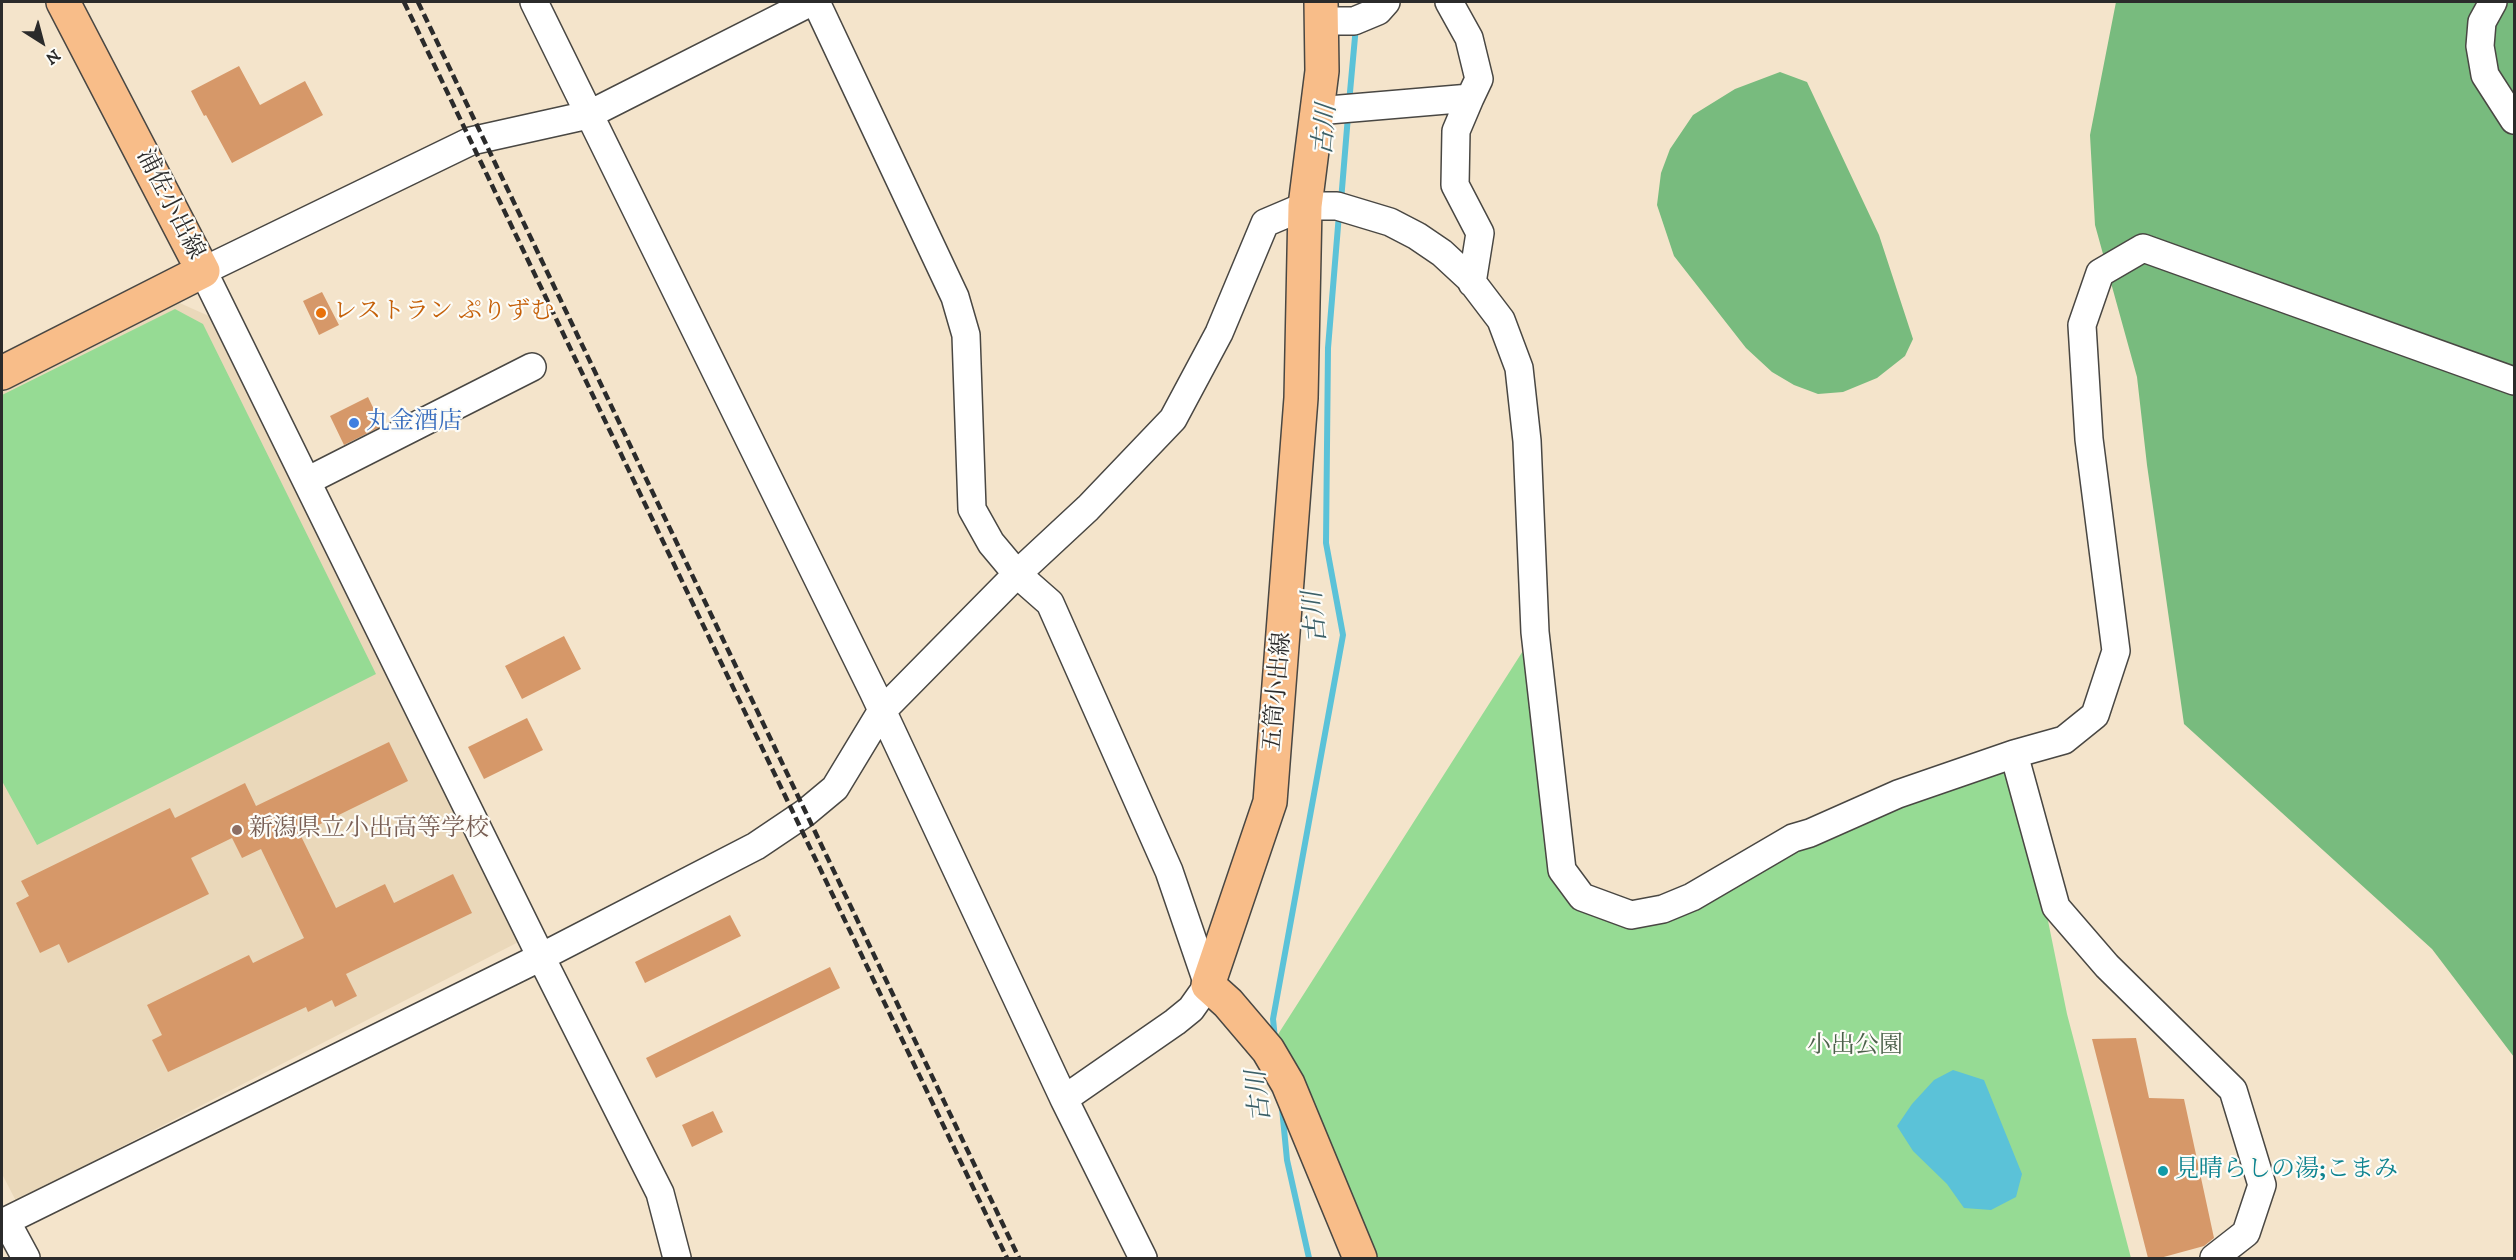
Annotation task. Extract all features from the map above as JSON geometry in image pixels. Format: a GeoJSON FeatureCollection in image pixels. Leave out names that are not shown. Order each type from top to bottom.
{"type":"FeatureCollection","features":[{"type":"Feature","properties":{"kind":"main road","name":"浦佐小出線"},"geometry":{"type":"LineString","coordinates":[[2,373],[203,271],[63,2]]}},
{"type":"Feature","properties":{"kind":"main road","name":"五筒小出線"},"geometry":{"type":"LineString","coordinates":[[1208,985],[1270,802],[1301,398],[1305,206],[1322,71],[1321,11]]}},
{"type":"Feature","properties":{"kind":"main road"},"geometry":{"type":"LineString","coordinates":[[1208,985],[1228,1003],[1268,1050],[1288,1084],[1360,1258]]}},
{"type":"Feature","properties":{"kind":"street"},"geometry":{"type":"LineString","coordinates":[[534,2],[588,115],[690,316],[1064,1099],[1143,1258]]}},
{"type":"Feature","properties":{"kind":"street"},"geometry":{"type":"LineString","coordinates":[[676,1258],[660,1193],[541,957],[203,271],[471,141],[588,115],[811,2]]}},
{"type":"Feature","properties":{"kind":"street"},"geometry":{"type":"LineString","coordinates":[[816,2],[955,297],[966,334],[972,509],[991,543],[1017,574],[1050,603],[1169,872],[1208,985],[1191,1009],[1175,1022],[1064,1099]]}},
{"type":"Feature","properties":{"kind":"street"},"geometry":{"type":"LineString","coordinates":[[1321,11],[1354,21],[1378,10],[1386,2]]}},
{"type":"Feature","properties":{"kind":"street"},"geometry":{"type":"LineString","coordinates":[[1449,2],[1469,38],[1479,79],[1456,131],[1455,185],[1480,233],[1473,283]]}},
{"type":"Feature","properties":{"kind":"street"},"geometry":{"type":"LineString","coordinates":[[2493,2],[2482,22],[2480,46],[2486,75],[2514,120]]}},
{"type":"Feature","properties":{"kind":"street"},"geometry":{"type":"LineString","coordinates":[[1317,111],[1470,98]]}},
{"type":"Feature","properties":{"kind":"street"},"geometry":{"type":"LineString","coordinates":[[26,1258],[4,1222],[541,957],[756,846],[796,819],[835,788],[881,712],[1017,574],[1089,508],[1173,419],[1219,333],[1265,223],[1305,206],[1337,206],[1390,222],[1442,253],[1473,283],[1501,320],[1519,368],[1528,463],[1535,632],[1562,870],[1582,897],[1631,915],[1663,909],[1692,897],[1793,838],[1810,833],[1898,794],[2014,754],[2064,740],[2095,715],[2116,651],[2089,439],[2082,325],[2100,273],[2143,248],[2514,381]]}},
{"type":"Feature","properties":{"kind":"street"},"geometry":{"type":"LineString","coordinates":[[307,481],[532,367]]}},
{"type":"Feature","properties":{"kind":"street"},"geometry":{"type":"LineString","coordinates":[[2014,754],[2056,907],[2107,966],[2233,1090],[2262,1185],[2246,1233],[2214,1258]]}},
{"type":"Feature","properties":{"kind":"shaded area","name":"新潟県立小出高等学校"},"geometry":{"type":"Polygon","coordinates":[[[173,300],[211,317],[530,936],[16,1201],[2,1174],[2,387],[173,300]]]}},
{"type":"Feature","properties":{"kind":"green space"},"geometry":{"type":"Polygon","coordinates":[[[2116,2],[2514,2],[2514,1057],[2432,949],[2184,724],[2147,465],[2137,377],[2095,225],[2090,135],[2116,2]]]}},
{"type":"Feature","properties":{"kind":"green space"},"geometry":{"type":"Polygon","coordinates":[[[1780,72],[1807,82],[1879,235],[1913,339],[1905,356],[1877,378],[1843,392],[1818,394],[1794,385],[1772,372],[1746,348],[1674,256],[1657,205],[1661,173],[1670,149],[1693,115],[1735,89],[1780,72]]]}},
{"type":"Feature","properties":{"kind":"green space"},"geometry":{"type":"Polygon","coordinates":[[[175,309],[203,324],[376,674],[37,845],[2,781],[2,395],[175,309]]]}},
{"type":"Feature","properties":{"kind":"green space","name":"小出公園"},"geometry":{"type":"Polygon","coordinates":[[[1535,632],[1562,870],[1631,915],[2014,754],[2067,1014],[2131,1258],[1360,1258],[1268,1050],[1535,632]]]}},
{"type":"Feature","properties":{"kind":"water"},"geometry":{"type":"Polygon","coordinates":[[[1953,1070],[1984,1080],[2022,1174],[2016,1197],[1991,1210],[1964,1208],[1947,1184],[1913,1151],[1897,1126],[1912,1104],[1934,1080],[1953,1070]]]}},
{"type":"Feature","properties":{"kind":"building"},"geometry":{"type":"Polygon","coordinates":[[[239,66],[260,105],[305,81],[323,115],[232,163],[191,91],[239,66]]]}},
{"type":"Feature","properties":{"kind":"building","name":"レストラン ぷりずむ"},"geometry":{"type":"Polygon","coordinates":[[[322,292],[339,325],[319,335],[303,301],[322,292]]]}},
{"type":"Feature","properties":{"kind":"building"},"geometry":{"type":"Polygon","coordinates":[[[368,397],[382,426],[344,445],[330,416],[368,397]]]}},
{"type":"Feature","properties":{"kind":"building"},"geometry":{"type":"Polygon","coordinates":[[[564,636],[581,669],[522,699],[505,666],[564,636]]]}},
{"type":"Feature","properties":{"kind":"building"},"geometry":{"type":"Polygon","coordinates":[[[527,718],[543,750],[484,779],[468,747],[527,718]]]}},
{"type":"Feature","properties":{"kind":"building"},"geometry":{"type":"Polygon","coordinates":[[[389,742],[408,781],[300,834],[336,908],[385,884],[394,903],[453,874],[472,913],[346,974],[357,996],[335,1007],[332,1000],[308,1012],[306,1007],[168,1072],[152,1040],[162,1035],[147,1005],[249,955],[253,963],[304,938],[261,849],[242,858],[232,838],[191,858],[209,894],[68,963],[59,944],[40,953],[16,903],[29,896],[21,881],[170,808],[175,818],[245,783],[256,806],[389,742]]]}},
{"type":"Feature","properties":{"kind":"building"},"geometry":{"type":"Polygon","coordinates":[[[730,915],[741,936],[645,983],[635,962],[730,915]]]}},
{"type":"Feature","properties":{"kind":"building"},"geometry":{"type":"Polygon","coordinates":[[[830,967],[840,988],[656,1078],[646,1058],[830,967]]]}},
{"type":"Feature","properties":{"kind":"building","name":"見晴らしの湯;こまみ"},"geometry":{"type":"Polygon","coordinates":[[[2136,1038],[2149,1098],[2184,1099],[2214,1238],[2204,1246],[2160,1258],[2148,1258],[2092,1039],[2136,1038]]]}},
{"type":"Feature","properties":{"kind":"building"},"geometry":{"type":"Polygon","coordinates":[[[713,1111],[723,1132],[692,1147],[682,1125],[713,1111]]]}},
{"type":"Feature","properties":{"kind":"waterway","name":"古川"},"geometry":{"type":"LineString","coordinates":[[1349,103],[1356,26]]}},
{"type":"Feature","properties":{"kind":"waterway","name":"古川"},"geometry":{"type":"LineString","coordinates":[[1341,201],[1348,116]]}},
{"type":"Feature","properties":{"kind":"waterway","name":"古川"},"geometry":{"type":"LineString","coordinates":[[1275,1039],[1273,1019],[1343,635],[1326,543],[1328,348],[1339,214]]}},
{"type":"Feature","properties":{"kind":"waterway","name":"古川"},"geometry":{"type":"LineString","coordinates":[[1282,1108],[1287,1160],[1309,1258]]}},
{"type":"Feature","properties":{"kind":"railway"},"geometry":{"type":"LineString","coordinates":[[404,2],[1007,1258]]}},
{"type":"Feature","properties":{"kind":"railway"},"geometry":{"type":"LineString","coordinates":[[418,2],[1019,1258]]}},
{"type":"Feature","properties":{"kind":"place","name":"レストラン ぷりずむ"},"geometry":{"type":"Point","coordinates":[321,313]}},
{"type":"Feature","properties":{"kind":"place","name":"丸金酒店"},"geometry":{"type":"Point","coordinates":[354,423]}},
{"type":"Feature","properties":{"kind":"place","name":"新潟県立小出高等学校"},"geometry":{"type":"Point","coordinates":[237,830]}},
{"type":"Feature","properties":{"kind":"place","name":"見晴らしの湯;こまみ"},"geometry":{"type":"Point","coordinates":[2163,1171]}}]}
